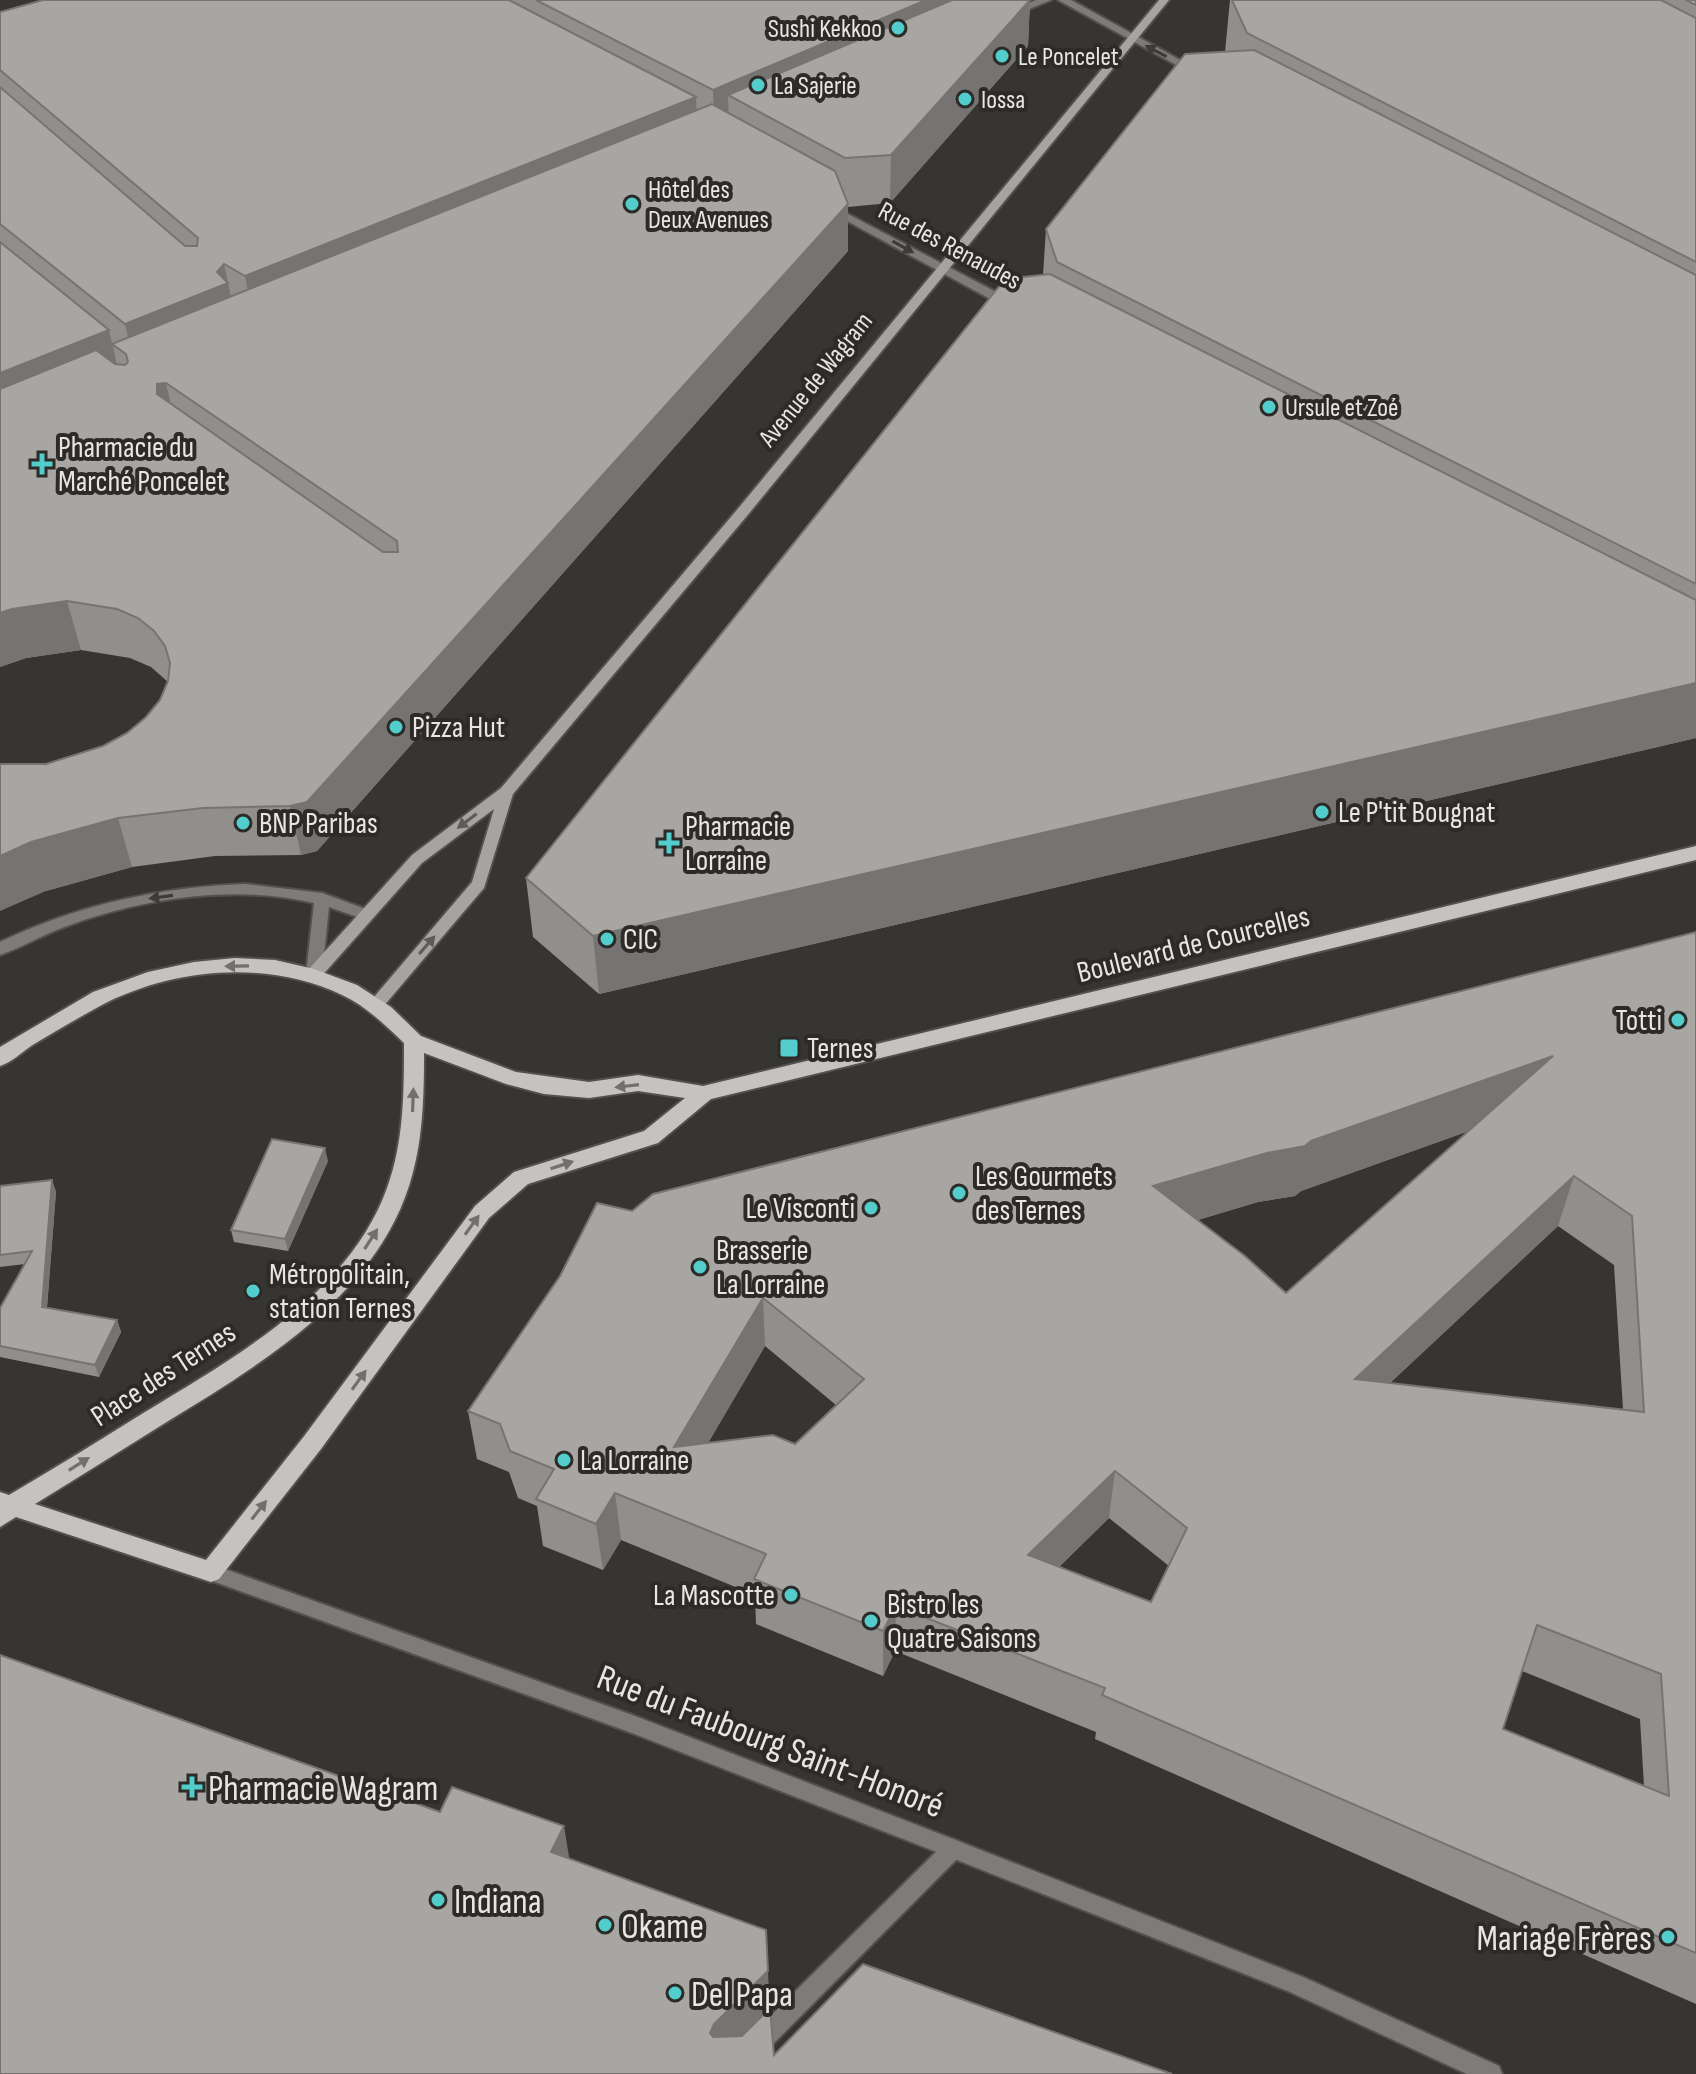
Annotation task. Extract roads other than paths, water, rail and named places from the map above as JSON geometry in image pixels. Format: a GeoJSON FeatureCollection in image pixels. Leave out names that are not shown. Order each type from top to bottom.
{"type":"FeatureCollection","features":[{"type":"Feature","properties":{"kind":"main road","name":"Avenue de Wagram"},"geometry":{"type":"LineString","coordinates":[[314,974],[417,859],[506,792],[741,514],[1164,0]]}},
{"type":"Feature","properties":{"kind":"main road","name":"Avenue de Wagram"},"geometry":{"type":"LineString","coordinates":[[376,1004],[479,884],[506,792]]}},
{"type":"Feature","properties":{"kind":"main road","name":"Boulevard de Courcelles"},"geometry":{"type":"LineString","coordinates":[[414,1041],[513,1079],[544,1086],[589,1090],[638,1083],[704,1094],[1696,853]]}},
{"type":"Feature","properties":{"kind":"main road"},"geometry":{"type":"LineString","coordinates":[[0,1058],[114,991],[157,976],[200,967],[242,965],[314,974],[348,987],[398,1021],[414,1041]]}},
{"type":"Feature","properties":{"kind":"main road","name":"Place des Ternes"},"geometry":{"type":"LineString","coordinates":[[4,1508],[226,1374],[297,1320],[344,1276],[377,1231],[390,1207],[407,1158],[414,1105],[414,1041]]}},
{"type":"Feature","properties":{"kind":"main road","name":"Boulevard de Courcelles"},"geometry":{"type":"LineString","coordinates":[[211,1572],[313,1442],[471,1226],[494,1200],[521,1178],[651,1137],[704,1094]]}},
{"type":"Feature","properties":{"kind":"main road","name":"Rue du Faubourg Saint-Honoré"},"geometry":{"type":"LineString","coordinates":[[4,1508],[211,1572]]}},
{"type":"Feature","properties":{"kind":"street"},"geometry":{"type":"LineString","coordinates":[[1002,17],[1046,0]]}},
{"type":"Feature","properties":{"kind":"street"},"geometry":{"type":"LineString","coordinates":[[1063,0],[1208,78]]}},
{"type":"Feature","properties":{"kind":"street","name":"Rue des Renaudes"},"geometry":{"type":"LineString","coordinates":[[816,200],[1028,313]]}},
{"type":"Feature","properties":{"kind":"street"},"geometry":{"type":"LineString","coordinates":[[0,949],[56,924],[113,906],[162,896],[277,890],[322,898],[366,915]]}},
{"type":"Feature","properties":{"kind":"street"},"geometry":{"type":"LineString","coordinates":[[314,974],[322,898]]}},
{"type":"Feature","properties":{"kind":"street","name":"Rue du Faubourg Saint-Honoré"},"geometry":{"type":"LineString","coordinates":[[211,1572],[635,1725],[953,1849],[1296,1984],[1491,2074]]}},
{"type":"Feature","properties":{"kind":"street"},"geometry":{"type":"LineString","coordinates":[[728,2074],[953,1849]]}},
{"type":"Feature","properties":{"kind":"place","name":"Sushi Kekkoo"},"geometry":{"type":"Point","coordinates":[898,28]}},
{"type":"Feature","properties":{"kind":"place","name":"Le Poncelet"},"geometry":{"type":"Point","coordinates":[1002,56]}},
{"type":"Feature","properties":{"kind":"place","name":"La Sajerie"},"geometry":{"type":"Point","coordinates":[758,85]}},
{"type":"Feature","properties":{"kind":"place","name":"Iossa"},"geometry":{"type":"Point","coordinates":[965,99]}},
{"type":"Feature","properties":{"kind":"place","name":"Hôtel des Deux Avenues"},"geometry":{"type":"Point","coordinates":[632,204]}},
{"type":"Feature","properties":{"kind":"place","name":"Ursule et Zoé"},"geometry":{"type":"Point","coordinates":[1269,407]}},
{"type":"Feature","properties":{"kind":"place","name":"Pharmacie du Marché Poncelet"},"geometry":{"type":"Point","coordinates":[42,464]}},
{"type":"Feature","properties":{"kind":"place","name":"Pizza Hut"},"geometry":{"type":"Point","coordinates":[396,727]}},
{"type":"Feature","properties":{"kind":"place","name":"Le P'tit Bougnat"},"geometry":{"type":"Point","coordinates":[1322,812]}},
{"type":"Feature","properties":{"kind":"place","name":"BNP Paribas"},"geometry":{"type":"Point","coordinates":[243,823]}},
{"type":"Feature","properties":{"kind":"place","name":"Pharmacie Lorraine"},"geometry":{"type":"Point","coordinates":[669,843]}},
{"type":"Feature","properties":{"kind":"place","name":"CIC"},"geometry":{"type":"Point","coordinates":[607,939]}},
{"type":"Feature","properties":{"kind":"place","name":"Totti"},"geometry":{"type":"Point","coordinates":[1678,1020]}},
{"type":"Feature","properties":{"kind":"place","name":"Ternes"},"geometry":{"type":"Point","coordinates":[789,1048]}},
{"type":"Feature","properties":{"kind":"place","name":"Les Gourmets des Ternes"},"geometry":{"type":"Point","coordinates":[959,1193]}},
{"type":"Feature","properties":{"kind":"place","name":"Le Visconti"},"geometry":{"type":"Point","coordinates":[871,1208]}},
{"type":"Feature","properties":{"kind":"place","name":"Brasserie La Lorraine"},"geometry":{"type":"Point","coordinates":[700,1267]}},
{"type":"Feature","properties":{"kind":"place","name":"Métropolitain, station Ternes"},"geometry":{"type":"Point","coordinates":[253,1291]}},
{"type":"Feature","properties":{"kind":"place","name":"La Lorraine"},"geometry":{"type":"Point","coordinates":[564,1460]}},
{"type":"Feature","properties":{"kind":"place","name":"La Mascotte"},"geometry":{"type":"Point","coordinates":[791,1595]}},
{"type":"Feature","properties":{"kind":"place","name":"Bistro les Quatre Saisons"},"geometry":{"type":"Point","coordinates":[871,1621]}},
{"type":"Feature","properties":{"kind":"place","name":"Pharmacie Wagram"},"geometry":{"type":"Point","coordinates":[192,1787]}},
{"type":"Feature","properties":{"kind":"place","name":"Indiana"},"geometry":{"type":"Point","coordinates":[438,1900]}},
{"type":"Feature","properties":{"kind":"place","name":"Okame"},"geometry":{"type":"Point","coordinates":[605,1925]}},
{"type":"Feature","properties":{"kind":"place","name":"Mariage Frères"},"geometry":{"type":"Point","coordinates":[1668,1937]}},
{"type":"Feature","properties":{"kind":"place","name":"Del Papa"},"geometry":{"type":"Point","coordinates":[675,1993]}}]}
